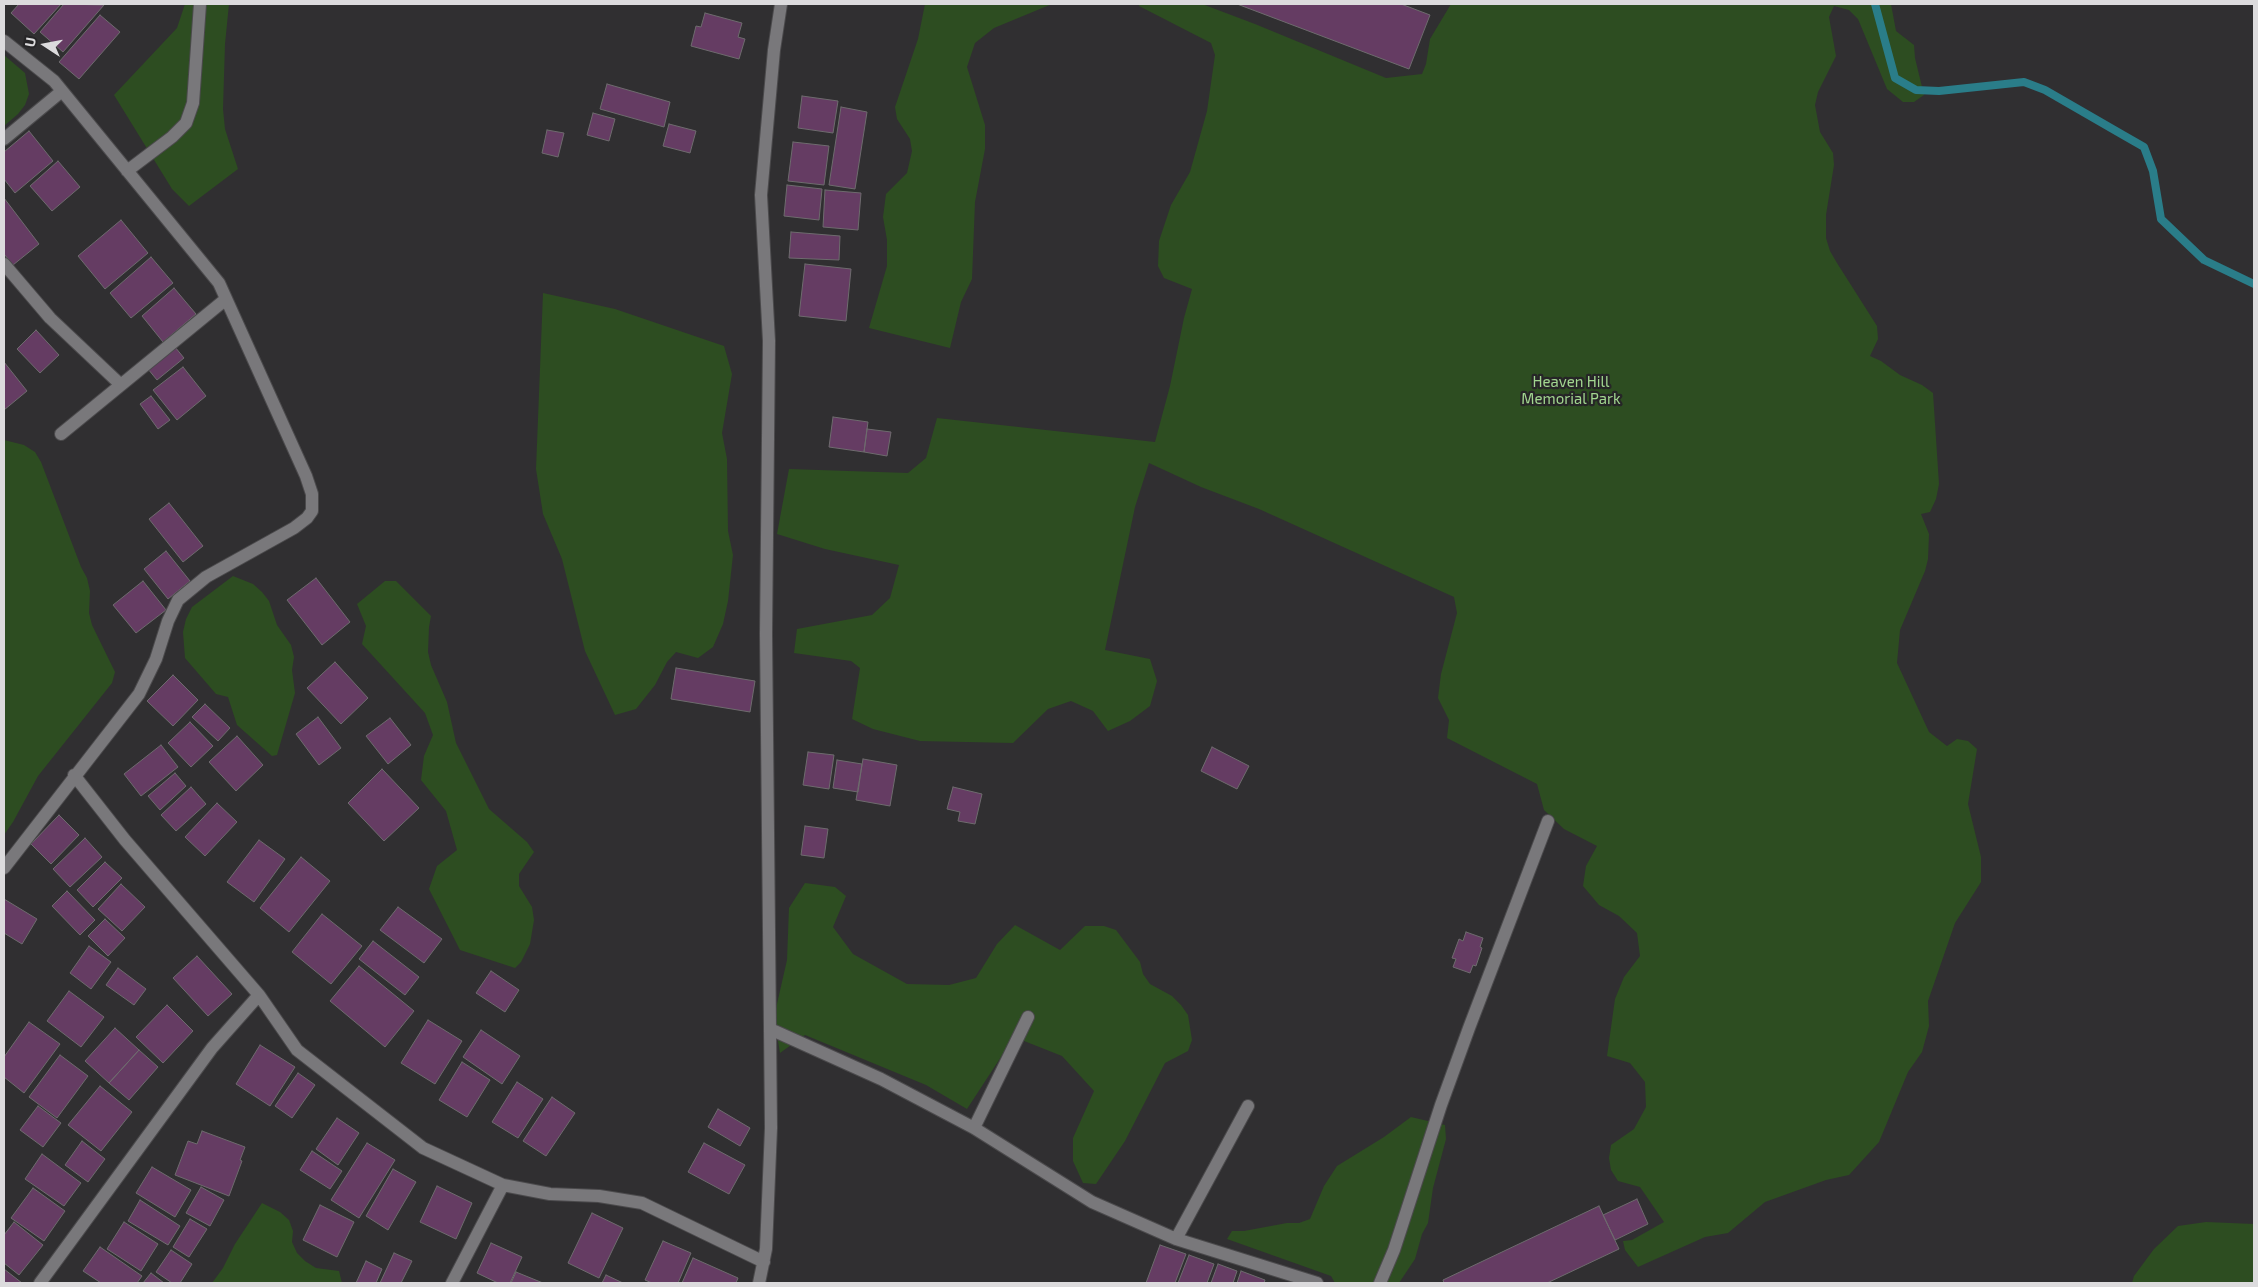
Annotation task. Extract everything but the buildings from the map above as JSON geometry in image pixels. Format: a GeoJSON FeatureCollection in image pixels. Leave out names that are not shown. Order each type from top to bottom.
{"type":"FeatureCollection","features":[{"type":"Feature","properties":{"kind":"street"},"geometry":{"type":"LineString","coordinates":[[127,171],[186,123],[194,95],[200,4]]}},
{"type":"Feature","properties":{"kind":"street"},"geometry":{"type":"LineString","coordinates":[[759,1283],[766,1249],[771,1128],[766,634],[769,349],[761,195],[780,4]]}},
{"type":"Feature","properties":{"kind":"street"},"geometry":{"type":"LineString","coordinates":[[4,41],[54,81],[219,283],[306,476],[312,494],[312,511],[307,518],[294,528],[206,577],[178,600],[168,621],[156,659],[139,694],[74,775],[4,868]]}},
{"type":"Feature","properties":{"kind":"street"},"geometry":{"type":"LineString","coordinates":[[4,139],[62,91]]}},
{"type":"Feature","properties":{"kind":"street"},"geometry":{"type":"LineString","coordinates":[[4,264],[50,318],[121,385]]}},
{"type":"Feature","properties":{"kind":"street"},"geometry":{"type":"LineString","coordinates":[[61,434],[226,299]]}},
{"type":"Feature","properties":{"kind":"street"},"geometry":{"type":"LineString","coordinates":[[74,775],[131,847],[259,995],[298,1050],[423,1148],[503,1185],[550,1194],[599,1196],[642,1203],[764,1262]]}},
{"type":"Feature","properties":{"kind":"street"},"geometry":{"type":"LineString","coordinates":[[1380,1283],[1394,1250],[1441,1105],[1548,821]]}},
{"type":"Feature","properties":{"kind":"street"},"geometry":{"type":"LineString","coordinates":[[40,1283],[212,1048],[259,995]]}},
{"type":"Feature","properties":{"kind":"street"},"geometry":{"type":"LineString","coordinates":[[974,1128],[1028,1017]]}},
{"type":"Feature","properties":{"kind":"street"},"geometry":{"type":"LineString","coordinates":[[770,1029],[881,1079],[974,1128],[1092,1202],[1176,1239],[1316,1283]]}},
{"type":"Feature","properties":{"kind":"street"},"geometry":{"type":"LineString","coordinates":[[1176,1239],[1248,1106]]}},
{"type":"Feature","properties":{"kind":"street"},"geometry":{"type":"LineString","coordinates":[[452,1283],[503,1185]]}},
{"type":"Feature","properties":{"kind":"green space"},"geometry":{"type":"Polygon","coordinates":[[[185,4],[229,4],[225,44],[223,109],[225,129],[238,169],[189,206],[172,189],[114,95],[177,28],[185,4]]]}},
{"type":"Feature","properties":{"kind":"green space"},"geometry":{"type":"Polygon","coordinates":[[[925,4],[1052,4],[994,28],[975,43],[967,67],[985,125],[985,149],[975,202],[972,279],[961,302],[950,348],[869,328],[887,266],[887,240],[883,217],[886,194],[907,173],[912,151],[910,139],[897,119],[895,107],[918,39],[925,4]]]}},
{"type":"Feature","properties":{"kind":"green space","name":"Heaven Hill Memorial Park"},"geometry":{"type":"Polygon","coordinates":[[[1139,4],[1202,4],[1386,78],[1422,74],[1426,64],[1430,39],[1451,4],[1891,4],[1896,31],[1914,45],[1915,58],[1924,95],[1914,102],[1903,102],[1887,89],[1858,19],[1849,10],[1834,6],[1829,17],[1836,56],[1818,92],[1815,105],[1820,132],[1833,153],[1834,165],[1826,215],[1826,238],[1830,251],[1877,326],[1878,339],[1870,356],[1933,393],[1939,484],[1936,499],[1930,512],[1921,514],[1929,534],[1928,559],[1925,571],[1900,630],[1897,663],[1929,732],[1947,746],[1957,739],[1968,741],[1977,749],[1968,804],[1981,857],[1981,882],[1955,923],[1928,1001],[1929,1026],[1922,1052],[1908,1072],[1879,1142],[1849,1175],[1826,1180],[1765,1202],[1728,1233],[1705,1237],[1638,1267],[1625,1250],[1623,1241],[1632,1240],[1664,1222],[1640,1187],[1618,1181],[1611,1170],[1609,1158],[1611,1145],[1634,1129],[1646,1107],[1645,1082],[1630,1063],[1607,1056],[1615,999],[1624,977],[1640,956],[1637,933],[1619,916],[1599,905],[1583,886],[1586,866],[1597,846],[1564,829],[1544,810],[1537,784],[1447,738],[1449,720],[1438,698],[1441,674],[1457,613],[1454,597],[1259,509],[1201,487],[1149,463],[1135,507],[1105,650],[1150,659],[1157,681],[1150,706],[1130,721],[1108,731],[1093,711],[1071,701],[1048,709],[1013,743],[920,741],[873,729],[852,719],[860,668],[851,661],[794,653],[797,629],[872,615],[890,598],[899,565],[825,549],[777,534],[789,469],[908,473],[926,458],[937,418],[1155,442],[1192,289],[1164,278],[1158,266],[1159,241],[1171,205],[1190,172],[1207,111],[1215,55],[1211,43],[1139,6],[1139,4]]]}},
{"type":"Feature","properties":{"kind":"green space"},"geometry":{"type":"Polygon","coordinates":[[[4,55],[25,73],[29,94],[25,105],[18,114],[4,126],[4,55]]]}},
{"type":"Feature","properties":{"kind":"green space"},"geometry":{"type":"Polygon","coordinates":[[[543,293],[615,309],[724,346],[732,374],[722,433],[727,459],[728,531],[733,555],[728,601],[723,624],[713,647],[698,658],[676,652],[667,662],[655,685],[636,709],[615,715],[585,651],[562,559],[543,514],[536,469],[543,293]]]}},
{"type":"Feature","properties":{"kind":"green space"},"geometry":{"type":"Polygon","coordinates":[[[4,440],[24,445],[35,452],[41,462],[81,567],[87,578],[90,591],[89,613],[92,625],[115,672],[112,683],[38,776],[4,835],[4,440]]]}},
{"type":"Feature","properties":{"kind":"green space"},"geometry":{"type":"Polygon","coordinates":[[[233,576],[253,584],[269,601],[277,625],[291,645],[294,657],[292,670],[295,693],[277,755],[272,756],[237,725],[228,697],[216,694],[185,658],[183,632],[186,619],[192,607],[233,576]]]}},
{"type":"Feature","properties":{"kind":"green space"},"geometry":{"type":"Polygon","coordinates":[[[385,581],[396,581],[431,616],[428,652],[431,665],[447,702],[456,743],[489,809],[527,842],[534,852],[519,874],[519,886],[532,907],[534,920],[530,944],[521,962],[515,968],[460,950],[429,889],[437,866],[457,850],[446,811],[421,780],[424,756],[433,735],[425,713],[362,644],[366,626],[357,604],[385,581]]]}},
{"type":"Feature","properties":{"kind":"green space"},"geometry":{"type":"Polygon","coordinates":[[[805,883],[835,887],[846,896],[833,927],[853,954],[907,984],[949,985],[976,978],[997,944],[1015,925],[1060,950],[1085,926],[1104,926],[1116,930],[1140,962],[1143,974],[1150,984],[1172,996],[1188,1015],[1192,1040],[1188,1051],[1165,1063],[1125,1141],[1096,1184],[1083,1183],[1073,1161],[1073,1138],[1094,1091],[1062,1056],[1014,1037],[967,1109],[926,1085],[805,1035],[780,1053],[774,1017],[787,960],[789,908],[805,883]]]}},
{"type":"Feature","properties":{"kind":"green space"},"geometry":{"type":"Polygon","coordinates":[[[1411,1117],[1445,1125],[1446,1139],[1433,1188],[1428,1223],[1422,1234],[1415,1259],[1399,1283],[1335,1283],[1331,1276],[1227,1239],[1232,1231],[1299,1223],[1310,1219],[1324,1186],[1337,1166],[1384,1137],[1411,1117]]]}},
{"type":"Feature","properties":{"kind":"green space"},"geometry":{"type":"Polygon","coordinates":[[[262,1203],[280,1212],[289,1220],[293,1231],[292,1242],[297,1253],[305,1261],[316,1268],[339,1271],[342,1283],[212,1283],[262,1203]]]}},
{"type":"Feature","properties":{"kind":"green space"},"geometry":{"type":"Polygon","coordinates":[[[2206,1222],[2254,1224],[2254,1283],[2132,1283],[2134,1276],[2154,1249],[2178,1226],[2206,1222]]]}},
{"type":"Feature","properties":{"kind":"waterway"},"geometry":{"type":"LineString","coordinates":[[1875,4],[1895,78],[1916,90],[1939,91],[2024,82],[2045,90],[2144,147],[2153,171],[2161,219],[2204,260],[2254,284]]}}]}
